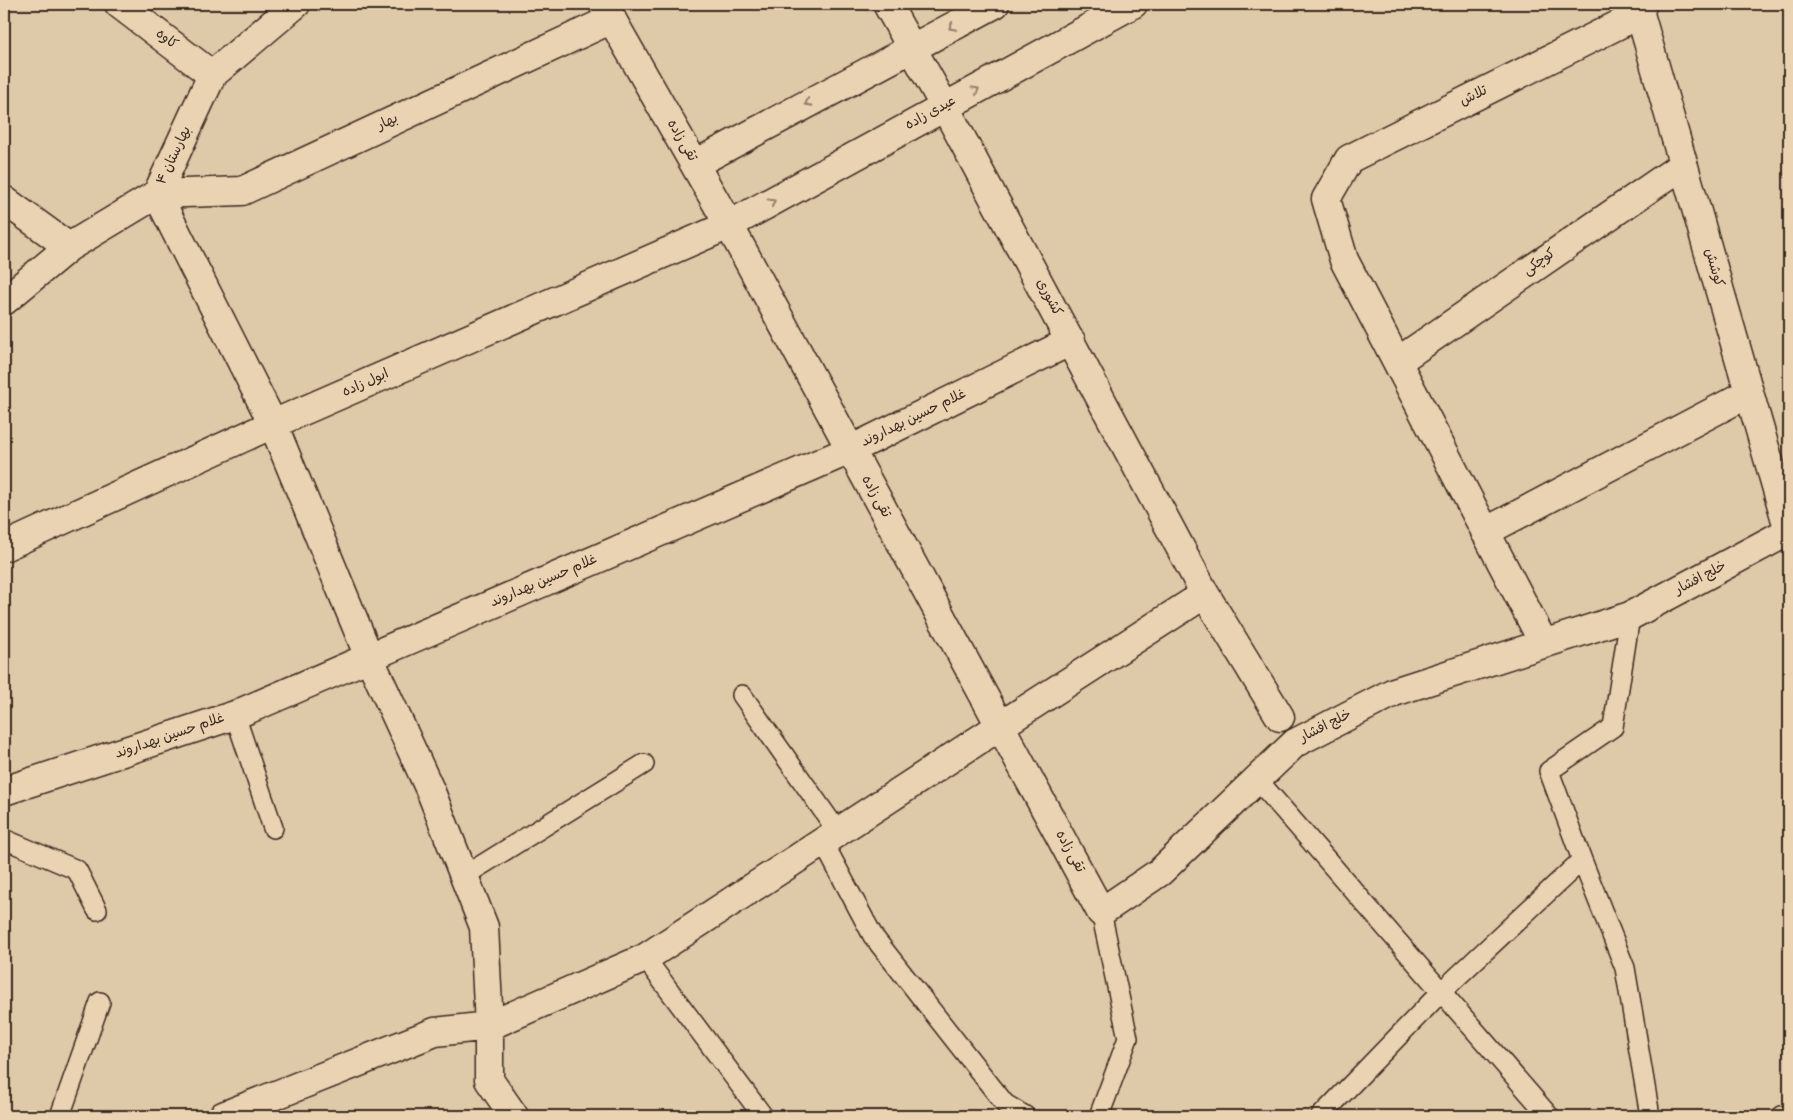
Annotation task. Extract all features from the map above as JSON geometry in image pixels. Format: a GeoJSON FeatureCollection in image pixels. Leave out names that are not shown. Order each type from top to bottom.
{"type":"FeatureCollection","features":[{"type":"Feature","properties":{"kind":"street","name":"کاوه"},"geometry":{"type":"LineString","coordinates":[[119,4],[212,75]]}},
{"type":"Feature","properties":{"kind":"street","name":"بهارستان ۴"},"geometry":{"type":"LineString","coordinates":[[4,301],[69,247],[157,194],[212,75],[296,4]]}},
{"type":"Feature","properties":{"kind":"street","name":"کشوری"},"geometry":{"type":"LineString","coordinates":[[887,4],[945,107],[1205,594],[1280,717]]}},
{"type":"Feature","properties":{"kind":"street"},"geometry":{"type":"LineString","coordinates":[[695,164],[995,4]]}},
{"type":"Feature","properties":{"kind":"street","name":"عیدی زاده"},"geometry":{"type":"LineString","coordinates":[[729,225],[1133,4]]}},
{"type":"Feature","properties":{"kind":"street","name":"کوشش"},"geometry":{"type":"LineString","coordinates":[[1641,9],[1789,531]]}},
{"type":"Feature","properties":{"kind":"street","name":"تلاش"},"geometry":{"type":"LineString","coordinates":[[1397,362],[1344,260],[1326,199],[1349,159],[1641,9]]}},
{"type":"Feature","properties":{"kind":"street","name":"تقی زاده"},"geometry":{"type":"LineString","coordinates":[[608,11],[729,225],[1101,912]]}},
{"type":"Feature","properties":{"kind":"street","name":"بهار"},"geometry":{"type":"LineString","coordinates":[[157,194],[242,192],[608,11]]}},
{"type":"Feature","properties":{"kind":"street","name":"کوچکی"},"geometry":{"type":"LineString","coordinates":[[1397,362],[1684,164]]}},
{"type":"Feature","properties":{"kind":"street"},"geometry":{"type":"LineString","coordinates":[[157,194],[273,424],[369,657],[431,792],[484,927],[489,1026],[489,1080],[514,1116]]}},
{"type":"Feature","properties":{"kind":"street"},"geometry":{"type":"LineString","coordinates":[[4,200],[69,247]]}},
{"type":"Feature","properties":{"kind":"street","name":"ابول زاده"},"geometry":{"type":"LineString","coordinates":[[4,547],[273,424],[729,225]]}},
{"type":"Feature","properties":{"kind":"street","name":"غلام حسین بهداروند"},"geometry":{"type":"LineString","coordinates":[[7,797],[235,715],[850,450],[1071,341]]}},
{"type":"Feature","properties":{"kind":"street"},"geometry":{"type":"LineString","coordinates":[[1397,362],[1544,644]]}},
{"type":"Feature","properties":{"kind":"street"},"geometry":{"type":"LineString","coordinates":[[1485,532],[1749,393]]}},
{"type":"Feature","properties":{"kind":"street","name":"خلج افشار"},"geometry":{"type":"LineString","coordinates":[[1101,912],[1160,872],[1294,743],[1394,692],[1630,616],[1789,531]]}},
{"type":"Feature","properties":{"kind":"street"},"geometry":{"type":"LineString","coordinates":[[224,1116],[435,1032],[489,1026],[645,958],[1205,594]]}},
{"type":"Feature","properties":{"kind":"lane"},"geometry":{"type":"LineString","coordinates":[[1630,616],[1613,727],[1549,771],[1624,968],[1650,1116]]}},
{"type":"Feature","properties":{"kind":"lane"},"geometry":{"type":"LineString","coordinates":[[742,695],[830,837],[873,936],[1005,1104],[1025,1116]]}},
{"type":"Feature","properties":{"kind":"lane"},"geometry":{"type":"LineString","coordinates":[[235,715],[273,828]]}},
{"type":"Feature","properties":{"kind":"lane"},"geometry":{"type":"LineString","coordinates":[[464,876],[644,764]]}},
{"type":"Feature","properties":{"kind":"lane"},"geometry":{"type":"LineString","coordinates":[[1256,778],[1548,1116]]}},
{"type":"Feature","properties":{"kind":"lane"},"geometry":{"type":"LineString","coordinates":[[4,839],[78,870],[97,910]]}},
{"type":"Feature","properties":{"kind":"lane"},"geometry":{"type":"LineString","coordinates":[[1321,1116],[1441,992],[1582,860]]}},
{"type":"Feature","properties":{"kind":"lane"},"geometry":{"type":"LineString","coordinates":[[1099,1116],[1128,1038],[1101,912]]}},
{"type":"Feature","properties":{"kind":"lane"},"geometry":{"type":"LineString","coordinates":[[645,958],[763,1116]]}},
{"type":"Feature","properties":{"kind":"lane"},"geometry":{"type":"LineString","coordinates":[[60,1116],[100,1002]]}},
{"type":"Feature","properties":{"kind":"lane"},"geometry":{"type":"LineString","coordinates":[[1782,1116],[1789,1115]]}}]}
